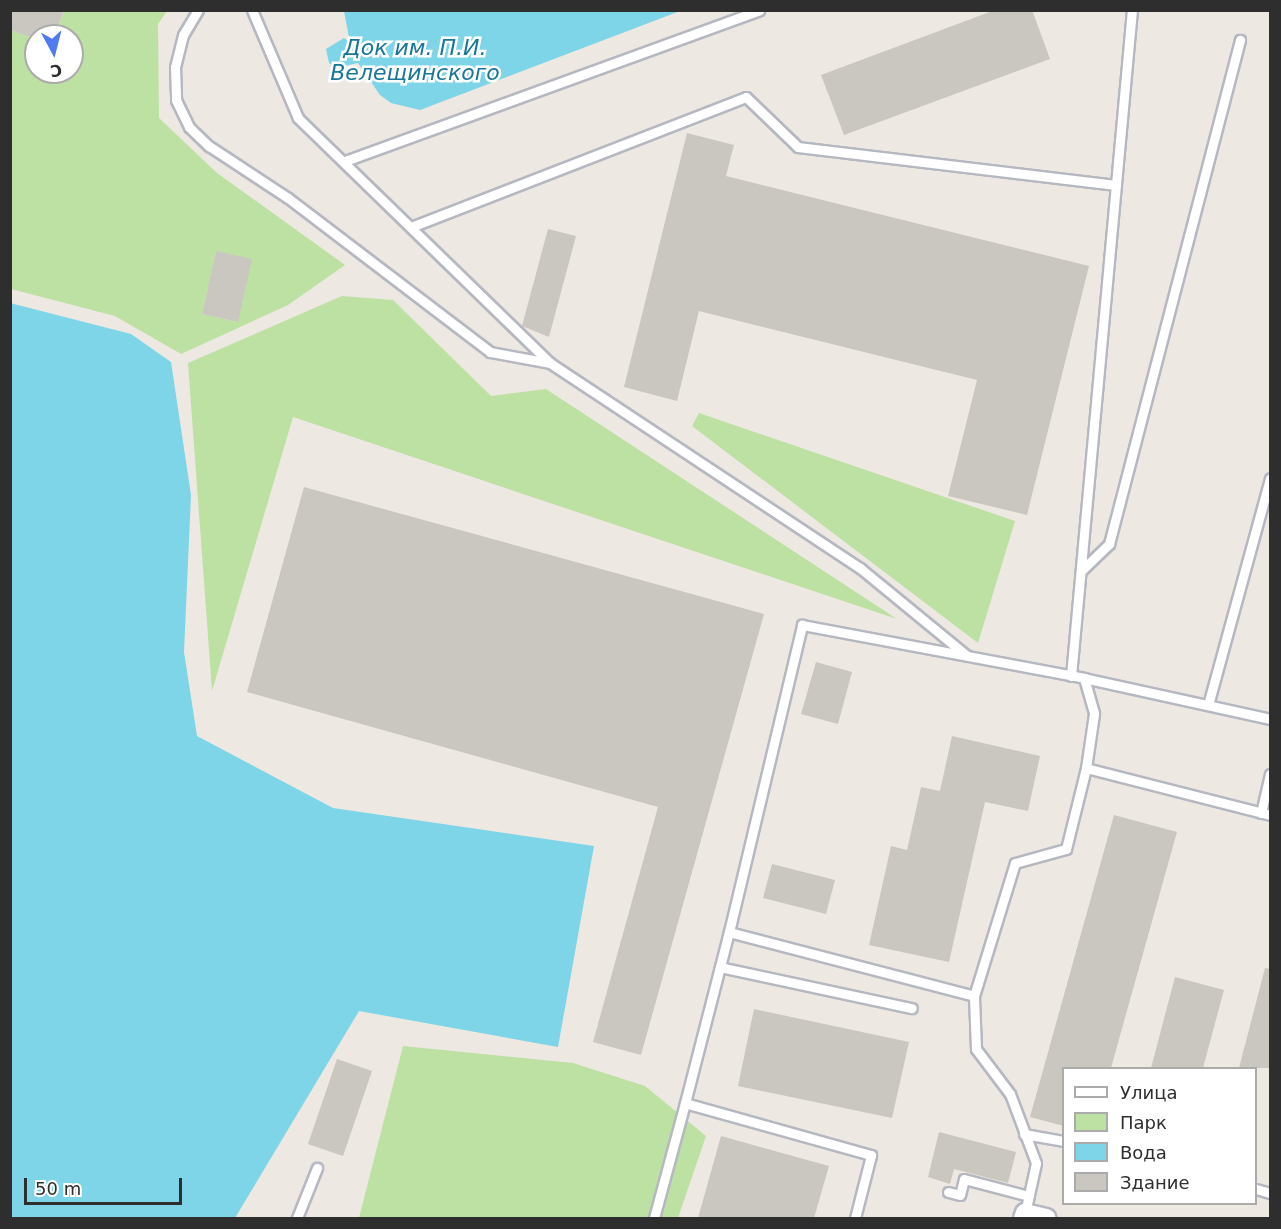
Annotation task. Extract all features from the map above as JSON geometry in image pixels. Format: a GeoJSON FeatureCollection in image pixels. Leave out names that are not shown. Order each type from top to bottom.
{"type":"FeatureCollection","features":[{"type":"Feature","properties":{"kind":"street"},"geometry":{"type":"LineString","coordinates":[[1026,1209],[1046,1218]]}},
{"type":"Feature","properties":{"kind":"lane"},"geometry":{"type":"LineString","coordinates":[[198,10],[183,34],[175,67],[176,100],[189,127],[209,146],[288,198],[490,352],[550,363]]}},
{"type":"Feature","properties":{"kind":"lane"},"geometry":{"type":"LineString","coordinates":[[252,10],[298,118],[345,160],[550,363],[860,568],[966,655]]}},
{"type":"Feature","properties":{"kind":"lane"},"geometry":{"type":"LineString","coordinates":[[345,160],[759,10]]}},
{"type":"Feature","properties":{"kind":"lane"},"geometry":{"type":"LineString","coordinates":[[1071,676],[1132,10]]}},
{"type":"Feature","properties":{"kind":"lane"},"geometry":{"type":"LineString","coordinates":[[1081,571],[1109,544],[1240,40]]}},
{"type":"Feature","properties":{"kind":"lane"},"geometry":{"type":"LineString","coordinates":[[411,227],[747,97],[798,147],[1116,185]]}},
{"type":"Feature","properties":{"kind":"lane"},"geometry":{"type":"LineString","coordinates":[[1208,705],[1270,478]]}},
{"type":"Feature","properties":{"kind":"lane"},"geometry":{"type":"LineString","coordinates":[[654,1218],[729,932],[802,625],[1084,678],[1270,718]]}},
{"type":"Feature","properties":{"kind":"lane"},"geometry":{"type":"LineString","coordinates":[[948,1192],[960,1195],[964,1179],[1026,1209],[1036,1164],[1010,1094],[976,1049],[974,996],[1015,862],[1066,849],[1086,768],[1094,714],[1084,678]]}},
{"type":"Feature","properties":{"kind":"lane"},"geometry":{"type":"LineString","coordinates":[[1086,768],[1266,814],[1270,774]]}},
{"type":"Feature","properties":{"kind":"lane"},"geometry":{"type":"LineString","coordinates":[[729,932],[974,996]]}},
{"type":"Feature","properties":{"kind":"lane"},"geometry":{"type":"LineString","coordinates":[[720,967],[912,1008]]}},
{"type":"Feature","properties":{"kind":"lane"},"geometry":{"type":"LineString","coordinates":[[685,1104],[871,1155],[855,1218]]}},
{"type":"Feature","properties":{"kind":"lane"},"geometry":{"type":"LineString","coordinates":[[1024,1134],[1062,1141]]}},
{"type":"Feature","properties":{"kind":"lane"},"geometry":{"type":"LineString","coordinates":[[297,1218],[318,1168]]}},
{"type":"Feature","properties":{"kind":"green space"},"geometry":{"type":"Polygon","coordinates":[[[64,11],[167,11],[158,24],[159,118],[217,173],[345,265],[288,305],[181,354],[115,316],[11,289],[10,30],[24,35],[24,84],[84,84],[84,24],[59,24],[64,11]],[[216,251],[202,314],[238,322],[216,251]]]}},
{"type":"Feature","properties":{"kind":"green space"},"geometry":{"type":"Polygon","coordinates":[[[342,296],[393,300],[491,396],[546,389],[897,619],[293,417],[212,691],[188,363],[342,296]]]}},
{"type":"Feature","properties":{"kind":"green space"},"geometry":{"type":"Polygon","coordinates":[[[699,413],[1015,521],[978,643],[692,426],[699,413]]]}},
{"type":"Feature","properties":{"kind":"green space"},"geometry":{"type":"Polygon","coordinates":[[[403,1046],[573,1063],[645,1086],[706,1136],[678,1218],[359,1218],[403,1046]]]}},
{"type":"Feature","properties":{"kind":"water","name":"Док им. П.И. Велещинского"},"geometry":{"type":"Polygon","coordinates":[[[344,10],[680,11],[420,110],[391,103],[380,95],[358,63],[335,68],[329,63],[326,49],[344,38],[350,43],[344,10]]]}},
{"type":"Feature","properties":{"kind":"water"},"geometry":{"type":"Polygon","coordinates":[[[10,303],[131,334],[171,362],[191,495],[184,652],[197,736],[333,808],[594,846],[558,1047],[359,1011],[235,1218],[11,1218],[10,303]]]}},
{"type":"Feature","properties":{"kind":"building"},"geometry":{"type":"Polygon","coordinates":[[[10,10],[64,10],[59,24],[24,24],[24,35],[10,30],[10,10]]]}},
{"type":"Feature","properties":{"kind":"building"},"geometry":{"type":"Polygon","coordinates":[[[995,10],[1032,10],[1050,59],[844,135],[821,75],[995,10]]]}},
{"type":"Feature","properties":{"kind":"building"},"geometry":{"type":"Polygon","coordinates":[[[687,133],[734,145],[726,176],[1089,266],[1027,515],[948,496],[977,380],[699,311],[677,401],[624,387],[687,133]]]}},
{"type":"Feature","properties":{"kind":"building"},"geometry":{"type":"Polygon","coordinates":[[[548,229],[576,236],[549,337],[522,326],[548,229]]]}},
{"type":"Feature","properties":{"kind":"building"},"geometry":{"type":"Polygon","coordinates":[[[216,251],[252,259],[238,322],[202,314],[216,251]]]}},
{"type":"Feature","properties":{"kind":"building"},"geometry":{"type":"Polygon","coordinates":[[[304,487],[764,614],[641,1055],[593,1042],[658,807],[247,692],[304,487]]]}},
{"type":"Feature","properties":{"kind":"building"},"geometry":{"type":"Polygon","coordinates":[[[816,662],[852,672],[838,724],[801,714],[816,662]]]}},
{"type":"Feature","properties":{"kind":"building"},"geometry":{"type":"Polygon","coordinates":[[[952,736],[1040,756],[1028,811],[985,802],[949,962],[869,945],[891,846],[907,850],[921,787],[940,791],[952,736]]]}},
{"type":"Feature","properties":{"kind":"building"},"geometry":{"type":"Polygon","coordinates":[[[1114,815],[1177,832],[1111,1067],[1062,1067],[1062,1125],[1030,1117],[1114,815]]]}},
{"type":"Feature","properties":{"kind":"building"},"geometry":{"type":"Polygon","coordinates":[[[772,864],[835,880],[826,914],[763,898],[772,864]]]}},
{"type":"Feature","properties":{"kind":"building"},"geometry":{"type":"Polygon","coordinates":[[[1265,968],[1270,969],[1270,1068],[1239,1067],[1265,968]]]}},
{"type":"Feature","properties":{"kind":"building"},"geometry":{"type":"Polygon","coordinates":[[[1175,977],[1224,990],[1203,1067],[1151,1067],[1175,977]]]}},
{"type":"Feature","properties":{"kind":"building"},"geometry":{"type":"Polygon","coordinates":[[[754,1009],[909,1042],[892,1118],[738,1086],[754,1009]]]}},
{"type":"Feature","properties":{"kind":"building"},"geometry":{"type":"Polygon","coordinates":[[[337,1059],[372,1071],[343,1156],[308,1144],[337,1059]]]}},
{"type":"Feature","properties":{"kind":"building"},"geometry":{"type":"Polygon","coordinates":[[[939,1132],[1016,1152],[1008,1183],[954,1169],[950,1184],[928,1177],[939,1132]]]}},
{"type":"Feature","properties":{"kind":"building"},"geometry":{"type":"Polygon","coordinates":[[[721,1136],[829,1166],[814,1218],[698,1218],[721,1136]]]}}]}
